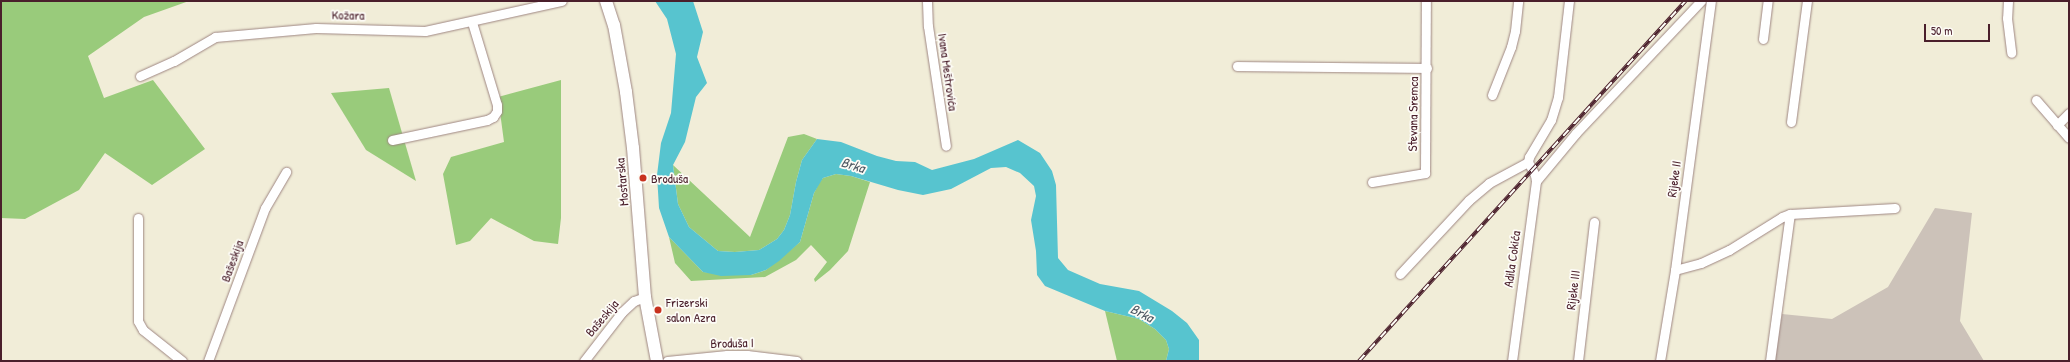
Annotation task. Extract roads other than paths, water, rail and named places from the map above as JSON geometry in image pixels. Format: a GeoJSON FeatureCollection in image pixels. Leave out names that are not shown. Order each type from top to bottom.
{"type":"FeatureCollection","features":[{"type":"Feature","properties":{"kind":"main road","name":"Mostarska"},"geometry":{"type":"LineString","coordinates":[[606,1],[614,25],[632,140],[645,297],[657,361]]}},
{"type":"Feature","properties":{"kind":"street","name":"Kožara"},"geometry":{"type":"LineString","coordinates":[[140,76],[174,61],[207,40],[222,36],[316,28],[425,31],[472,22],[562,1]]}},
{"type":"Feature","properties":{"kind":"street","name":"Ivana Meštrovića"},"geometry":{"type":"LineString","coordinates":[[927,1],[930,39],[946,146]]}},
{"type":"Feature","properties":{"kind":"street","name":"Stevana Sremca"},"geometry":{"type":"LineString","coordinates":[[1372,182],[1425,173],[1424,111],[1427,68],[1426,1]]}},
{"type":"Feature","properties":{"kind":"street"},"geometry":{"type":"LineString","coordinates":[[1492,95],[1511,47],[1515,31],[1518,1]]}},
{"type":"Feature","properties":{"kind":"street"},"geometry":{"type":"LineString","coordinates":[[1569,1],[1558,97],[1551,120],[1531,153],[1528,162],[1536,181],[1576,133],[1701,1]]}},
{"type":"Feature","properties":{"kind":"street","name":"Rijeke II"},"geometry":{"type":"LineString","coordinates":[[1660,361],[1675,270],[1711,1]]}},
{"type":"Feature","properties":{"kind":"street"},"geometry":{"type":"LineString","coordinates":[[1763,39],[1768,1]]}},
{"type":"Feature","properties":{"kind":"street"},"geometry":{"type":"LineString","coordinates":[[1791,122],[1807,1]]}},
{"type":"Feature","properties":{"kind":"street"},"geometry":{"type":"LineString","coordinates":[[2008,1],[2007,18],[2011,53]]}},
{"type":"Feature","properties":{"kind":"street"},"geometry":{"type":"LineString","coordinates":[[392,140],[487,120],[493,117],[496,111],[495,100],[472,22]]}},
{"type":"Feature","properties":{"kind":"street"},"geometry":{"type":"LineString","coordinates":[[1237,66],[1427,68]]}},
{"type":"Feature","properties":{"kind":"street"},"geometry":{"type":"LineString","coordinates":[[2036,100],[2069,138]]}},
{"type":"Feature","properties":{"kind":"street"},"geometry":{"type":"LineString","coordinates":[[2057,124],[2069,113]]}},
{"type":"Feature","properties":{"kind":"street"},"geometry":{"type":"LineString","coordinates":[[1400,274],[1469,200],[1489,183],[1528,162]]}},
{"type":"Feature","properties":{"kind":"street","name":"Bašeskija"},"geometry":{"type":"LineString","coordinates":[[208,361],[265,208],[286,172]]}},
{"type":"Feature","properties":{"kind":"street","name":"Adila Cokića"},"geometry":{"type":"LineString","coordinates":[[1512,361],[1536,181]]}},
{"type":"Feature","properties":{"kind":"street"},"geometry":{"type":"LineString","coordinates":[[1675,270],[1702,264],[1729,250],[1782,217],[1790,214],[1895,208]]}},
{"type":"Feature","properties":{"kind":"street"},"geometry":{"type":"LineString","coordinates":[[1770,361],[1790,214]]}},
{"type":"Feature","properties":{"kind":"street"},"geometry":{"type":"LineString","coordinates":[[138,218],[138,322],[143,330],[182,361]]}},
{"type":"Feature","properties":{"kind":"street","name":"Rijeke III"},"geometry":{"type":"LineString","coordinates":[[1578,361],[1594,222]]}},
{"type":"Feature","properties":{"kind":"street","name":"Bašeskija"},"geometry":{"type":"LineString","coordinates":[[584,361],[622,312],[634,302],[645,297]]}},
{"type":"Feature","properties":{"kind":"street","name":"Broduša I"},"geometry":{"type":"LineString","coordinates":[[667,361],[727,355],[747,355],[797,361]]}},
{"type":"Feature","properties":{"kind":"water","name":"Brka"},"geometry":{"type":"Polygon","coordinates":[[[655,1],[693,1],[703,32],[697,57],[707,83],[696,97],[685,142],[673,165],[678,204],[689,227],[718,251],[735,252],[759,250],[777,239],[784,230],[790,215],[802,160],[817,139],[841,142],[877,156],[896,161],[915,162],[932,170],[974,159],[1018,140],[1040,153],[1052,171],[1056,185],[1058,258],[1068,270],[1100,284],[1139,291],[1172,311],[1187,323],[1199,340],[1199,361],[1166,361],[1169,349],[1166,340],[1155,329],[1139,319],[1105,311],[1045,286],[1037,275],[1036,251],[1031,220],[1036,196],[1034,186],[1020,173],[1006,167],[991,168],[951,189],[923,195],[898,190],[851,176],[836,174],[823,178],[814,193],[800,242],[779,261],[766,270],[751,275],[721,276],[703,272],[669,237],[659,208],[657,175],[661,143],[671,113],[676,54],[667,19],[655,1]]]}},
{"type":"Feature","properties":{"kind":"railway"},"geometry":{"type":"LineString","coordinates":[[1359,361],[1685,1]]}},
{"type":"Feature","properties":{"kind":"place","name":"Broduša"},"geometry":{"type":"Point","coordinates":[643,178]}},
{"type":"Feature","properties":{"kind":"place","name":"Frizerski salon Azra"},"geometry":{"type":"Point","coordinates":[658,310]}}]}
